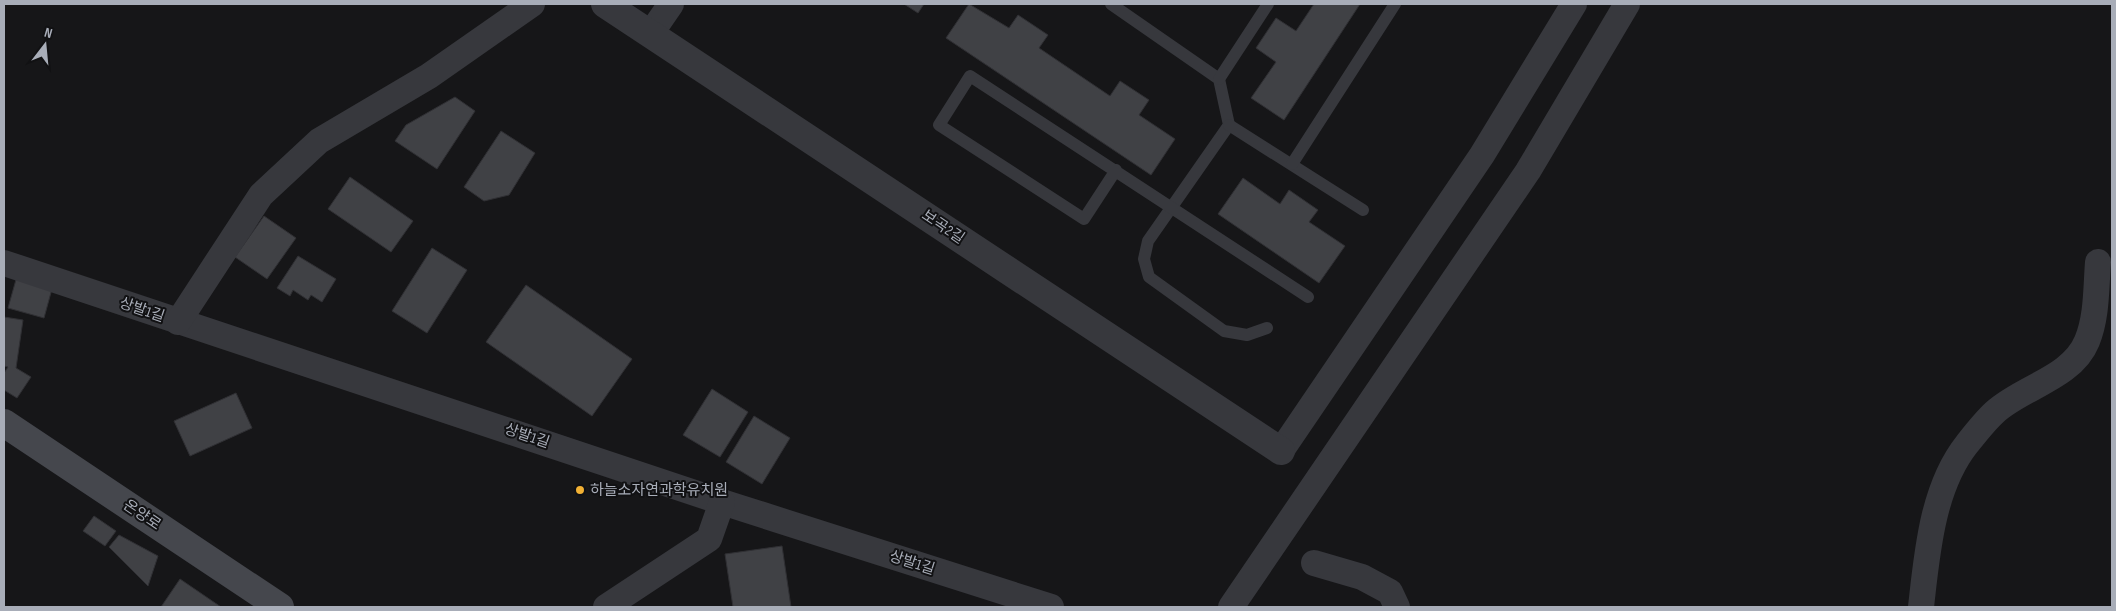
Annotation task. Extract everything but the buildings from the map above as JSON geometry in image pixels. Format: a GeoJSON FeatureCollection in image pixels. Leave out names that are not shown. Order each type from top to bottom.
{"type":"FeatureCollection","features":[{"type":"Feature","properties":{"kind":"main road","name":"온양로"},"geometry":{"type":"LineString","coordinates":[[4,423],[280,607]]}},
{"type":"Feature","properties":{"kind":"street"},"geometry":{"type":"LineString","coordinates":[[178,322],[261,195],[319,141],[428,76],[532,4]]}},
{"type":"Feature","properties":{"kind":"street","name":"보곡2길"},"geometry":{"type":"LineString","coordinates":[[605,4],[1281,451]]}},
{"type":"Feature","properties":{"kind":"street"},"geometry":{"type":"LineString","coordinates":[[651,33],[671,4]]}},
{"type":"Feature","properties":{"kind":"street"},"geometry":{"type":"LineString","coordinates":[[1281,451],[1482,155],[1574,4]]}},
{"type":"Feature","properties":{"kind":"street"},"geometry":{"type":"LineString","coordinates":[[1231,607],[1528,172],[1627,4]]}},
{"type":"Feature","properties":{"kind":"street"},"geometry":{"type":"LineString","coordinates":[[1921,607],[1934,521],[1946,481],[1966,446],[1995,412],[2066,368],[2086,342],[2093,317],[2098,262]]}},
{"type":"Feature","properties":{"kind":"street","name":"상발1길"},"geometry":{"type":"LineString","coordinates":[[4,263],[722,502],[1051,607]]}},
{"type":"Feature","properties":{"kind":"street"},"geometry":{"type":"LineString","coordinates":[[606,607],[709,539],[722,502]]}},
{"type":"Feature","properties":{"kind":"street"},"geometry":{"type":"LineString","coordinates":[[1314,563],[1362,577],[1390,592],[1397,607]]}},
{"type":"Feature","properties":{"kind":"lane"},"geometry":{"type":"LineString","coordinates":[[1112,4],[1219,79],[1229,125],[1363,210]]}},
{"type":"Feature","properties":{"kind":"lane"},"geometry":{"type":"LineString","coordinates":[[1219,79],[1268,4]]}},
{"type":"Feature","properties":{"kind":"lane"},"geometry":{"type":"LineString","coordinates":[[1292,164],[1395,4]]}},
{"type":"Feature","properties":{"kind":"lane"},"geometry":{"type":"LineString","coordinates":[[1116,170],[1084,219],[938,125],[970,76],[1116,170],[1308,296]]}},
{"type":"Feature","properties":{"kind":"lane"},"geometry":{"type":"LineString","coordinates":[[1229,125],[1148,241],[1144,259],[1149,277],[1224,331],[1247,335],[1267,328]]}},
{"type":"Feature","properties":{"kind":"place","name":"하늘소자연과학유치원"},"geometry":{"type":"Point","coordinates":[580,490]}}]}
